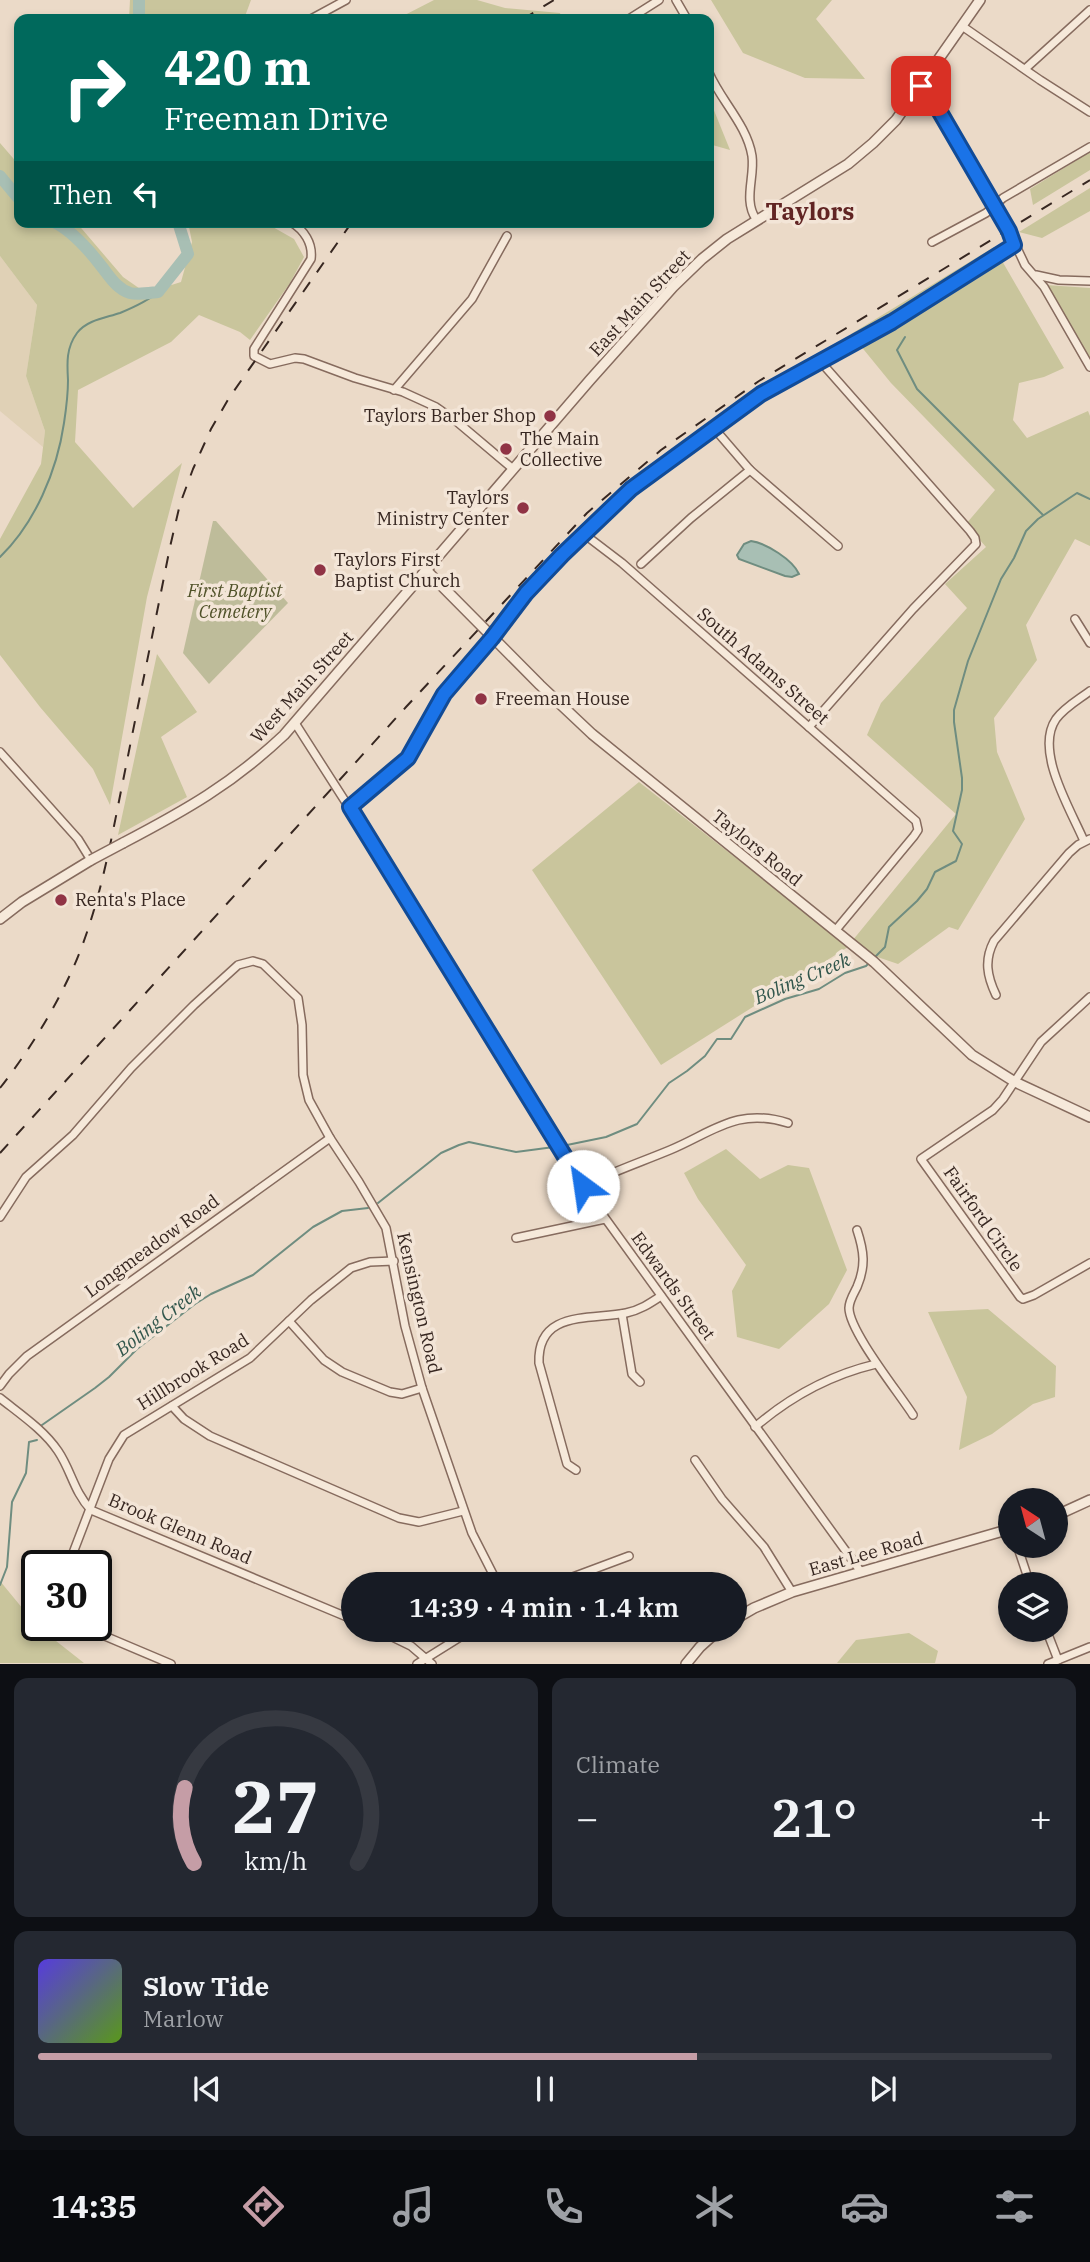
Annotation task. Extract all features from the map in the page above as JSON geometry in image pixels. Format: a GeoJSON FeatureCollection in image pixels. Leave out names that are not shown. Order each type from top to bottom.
{"type":"FeatureCollection","features":[{"type":"Feature","properties":{"kind":"street"},"geometry":{"type":"LineString","coordinates":[[320,14],[346,0]]}},
{"type":"Feature","properties":{"kind":"street"},"geometry":{"type":"LineString","coordinates":[[637,14],[659,0]]}},
{"type":"Feature","properties":{"kind":"street","name":"East Main Street"},"geometry":{"type":"LineString","coordinates":[[513,469],[640,322],[702,260],[756,219],[856,158],[896,120],[980,0]]}},
{"type":"Feature","properties":{"kind":"street"},"geometry":{"type":"LineString","coordinates":[[1025,69],[1090,9]]}},
{"type":"Feature","properties":{"kind":"street"},"geometry":{"type":"LineString","coordinates":[[962,26],[1090,112]]}},
{"type":"Feature","properties":{"kind":"street"},"geometry":{"type":"LineString","coordinates":[[714,83],[749,144],[752,163],[749,204],[756,219]]}},
{"type":"Feature","properties":{"kind":"street"},"geometry":{"type":"LineString","coordinates":[[921,86],[937,107],[1009,231],[1025,265],[1035,275],[1090,368]]}},
{"type":"Feature","properties":{"kind":"street"},"geometry":{"type":"LineString","coordinates":[[932,242],[986,213],[1003,198],[1090,148]]}},
{"type":"Feature","properties":{"kind":"street"},"geometry":{"type":"LineString","coordinates":[[298,228],[305,234],[311,247],[311,259],[254,349],[254,356],[270,364],[295,358],[304,359],[436,407],[513,469]]}},
{"type":"Feature","properties":{"kind":"street"},"geometry":{"type":"LineString","coordinates":[[394,390],[472,299],[507,236]]}},
{"type":"Feature","properties":{"kind":"street"},"geometry":{"type":"LineString","coordinates":[[350,807],[408,758],[444,694],[526,593],[631,489],[761,394],[892,322],[1014,245]]}},
{"type":"Feature","properties":{"kind":"street"},"geometry":{"type":"LineString","coordinates":[[1035,275],[1059,280],[1090,281]]}},
{"type":"Feature","properties":{"kind":"street"},"geometry":{"type":"LineString","coordinates":[[809,727],[913,609],[975,544],[975,538],[970,531],[820,361]]}},
{"type":"Feature","properties":{"kind":"street"},"geometry":{"type":"LineString","coordinates":[[713,427],[750,470],[838,547]]}},
{"type":"Feature","properties":{"kind":"street","name":"West Main Street"},"geometry":{"type":"LineString","coordinates":[[0,919],[33,895],[91,860],[189,808],[228,783],[263,755],[295,723],[513,469]]}},
{"type":"Feature","properties":{"kind":"street"},"geometry":{"type":"LineString","coordinates":[[640,564],[750,470]]}},
{"type":"Feature","properties":{"kind":"street","name":"South Adams Street"},"geometry":{"type":"LineString","coordinates":[[584,534],[622,563],[914,819],[918,830],[914,836],[835,931]]}},
{"type":"Feature","properties":{"kind":"street","name":"Taylors Road"},"geometry":{"type":"LineString","coordinates":[[427,571],[592,734],[874,962],[972,1055],[1015,1082],[1090,1117]]}},
{"type":"Feature","properties":{"kind":"street"},"geometry":{"type":"LineString","coordinates":[[1075,619],[1090,643]]}},
{"type":"Feature","properties":{"kind":"street"},"geometry":{"type":"LineString","coordinates":[[996,995],[987,967],[987,958],[994,941],[1055,867],[1087,840],[1051,765],[1048,737],[1055,721],[1068,707],[1090,691]]}},
{"type":"Feature","properties":{"kind":"street","name":"Edwards Street"},"geometry":{"type":"LineString","coordinates":[[295,723],[350,807],[583,1186],[861,1572]]}},
{"type":"Feature","properties":{"kind":"street"},"geometry":{"type":"LineString","coordinates":[[0,752],[78,839],[91,860]]}},
{"type":"Feature","properties":{"kind":"street","name":"Kensington Road"},"geometry":{"type":"LineString","coordinates":[[0,1217],[26,1177],[73,1135],[131,1068],[213,986],[238,965],[248,961],[257,961],[267,967],[299,1001],[305,1089],[314,1111],[384,1222],[389,1236],[405,1326],[422,1388],[463,1511],[491,1572]]}},
{"type":"Feature","properties":{"kind":"street"},"geometry":{"type":"LineString","coordinates":[[1015,1082],[1041,1042],[1090,997]]}},
{"type":"Feature","properties":{"kind":"street","name":"Fairford Circle"},"geometry":{"type":"LineString","coordinates":[[1015,1082],[993,1110],[921,1159],[1023,1299],[1090,1263]]}},
{"type":"Feature","properties":{"kind":"street"},"geometry":{"type":"LineString","coordinates":[[583,1186],[684,1144],[724,1123],[760,1118],[788,1123]]}},
{"type":"Feature","properties":{"kind":"street","name":"Longmeadow Road"},"geometry":{"type":"LineString","coordinates":[[0,1386],[27,1356],[330,1138]]}},
{"type":"Feature","properties":{"kind":"street"},"geometry":{"type":"LineString","coordinates":[[516,1238],[605,1219]]}},
{"type":"Feature","properties":{"kind":"street"},"geometry":{"type":"LineString","coordinates":[[857,1230],[864,1251],[862,1276],[849,1304],[849,1311],[876,1364],[913,1415]]}},
{"type":"Feature","properties":{"kind":"street","name":"Hillbrook Road"},"geometry":{"type":"LineString","coordinates":[[75,1550],[108,1459],[118,1442],[137,1425],[250,1358],[351,1268],[370,1262],[394,1261]]}},
{"type":"Feature","properties":{"kind":"street"},"geometry":{"type":"LineString","coordinates":[[576,1470],[567,1464],[539,1363],[542,1339],[558,1324],[568,1320],[622,1314],[641,1309],[661,1296]]}},
{"type":"Feature","properties":{"kind":"street"},"geometry":{"type":"LineString","coordinates":[[622,1314],[632,1374],[640,1382]]}},
{"type":"Feature","properties":{"kind":"street"},"geometry":{"type":"LineString","coordinates":[[289,1321],[324,1360],[342,1372],[390,1392],[402,1394],[422,1388]]}},
{"type":"Feature","properties":{"kind":"street"},"geometry":{"type":"LineString","coordinates":[[755,1427],[818,1383],[876,1364]]}},
{"type":"Feature","properties":{"kind":"street","name":"Brook Glenn Road"},"geometry":{"type":"LineString","coordinates":[[0,1398],[51,1442],[62,1458],[79,1496],[91,1510],[341,1615]]}},
{"type":"Feature","properties":{"kind":"street"},"geometry":{"type":"LineString","coordinates":[[172,1406],[184,1419],[210,1436],[399,1518],[419,1522],[463,1511]]}},
{"type":"Feature","properties":{"kind":"street"},"geometry":{"type":"LineString","coordinates":[[695,1460],[722,1499],[764,1547],[792,1592]]}},
{"type":"Feature","properties":{"kind":"street"},"geometry":{"type":"LineString","coordinates":[[1068,1510],[1090,1500]]}},
{"type":"Feature","properties":{"kind":"street","name":"East Lee Road"},"geometry":{"type":"LineString","coordinates":[[747,1612],[792,1592],[998,1533]]}},
{"type":"Feature","properties":{"kind":"street"},"geometry":{"type":"LineString","coordinates":[[586,1572],[629,1556]]}},
{"type":"Feature","properties":{"kind":"street"},"geometry":{"type":"LineString","coordinates":[[112,1639],[171,1664]]}},
{"type":"Feature","properties":{"kind":"street"},"geometry":{"type":"LineString","coordinates":[[403,1642],[430,1660]]}},
{"type":"Feature","properties":{"kind":"street"},"geometry":{"type":"LineString","coordinates":[[417,1664],[430,1660],[455,1642]]}},
{"type":"Feature","properties":{"kind":"street"},"geometry":{"type":"LineString","coordinates":[[686,1664],[706,1642]]}},
{"type":"Feature","properties":{"kind":"street"},"geometry":{"type":"LineString","coordinates":[[1051,1642],[1058,1660]]}},
{"type":"Feature","properties":{"kind":"street"},"geometry":{"type":"LineString","coordinates":[[1048,1664],[1090,1647]]}},
{"type":"Feature","properties":{"kind":"shaded area"},"geometry":{"type":"Polygon","coordinates":[[[130,0],[251,0],[246,14],[129,14],[130,0]]]}},
{"type":"Feature","properties":{"kind":"shaded area"},"geometry":{"type":"Polygon","coordinates":[[[434,0],[477,0],[505,8],[560,14],[407,14],[434,0]]]}},
{"type":"Feature","properties":{"kind":"shaded area"},"geometry":{"type":"Polygon","coordinates":[[[711,0],[832,0],[816,19],[865,79],[805,78],[743,53],[711,0]]]}},
{"type":"Feature","properties":{"kind":"shaded area"},"geometry":{"type":"Polygon","coordinates":[[[714,110],[730,150],[714,145],[714,110]]]}},
{"type":"Feature","properties":{"kind":"shaded area"},"geometry":{"type":"Polygon","coordinates":[[[0,143],[14,159],[14,228],[81,228],[123,277],[146,293],[181,282],[192,242],[189,228],[275,228],[294,239],[304,257],[290,283],[250,340],[240,332],[199,315],[171,342],[78,390],[75,442],[133,508],[182,463],[147,597],[110,805],[93,769],[0,655],[0,539],[41,464],[45,431],[26,376],[37,305],[0,256],[0,143]]]}},
{"type":"Feature","properties":{"kind":"shaded area"},"geometry":{"type":"Polygon","coordinates":[[[1090,152],[1090,170],[1033,205],[1030,189],[1090,152]]]}},
{"type":"Feature","properties":{"kind":"shaded area"},"geometry":{"type":"Polygon","coordinates":[[[1090,188],[1090,211],[1042,238],[1019,232],[1090,188]]]}},
{"type":"Feature","properties":{"kind":"shaded area"},"geometry":{"type":"Polygon","coordinates":[[[994,247],[1064,368],[1044,377],[1019,383],[1013,420],[1027,438],[1088,411],[1090,416],[1090,546],[1075,539],[1026,625],[1037,660],[994,718],[997,752],[1025,819],[958,930],[949,927],[898,964],[848,947],[661,1065],[532,870],[639,782],[848,946],[956,814],[867,735],[881,703],[967,608],[945,584],[986,547],[966,524],[995,490],[891,383],[851,334],[994,247]]]}},
{"type":"Feature","properties":{"kind":"shaded area"},"geometry":{"type":"Polygon","coordinates":[[[0,256],[37,305],[26,376],[45,431],[43,447],[0,411],[0,256]]]}},
{"type":"Feature","properties":{"kind":"shaded area"},"geometry":{"type":"Polygon","coordinates":[[[1046,285],[1090,288],[1090,360],[1046,285]]]}},
{"type":"Feature","properties":{"kind":"shaded area"},"geometry":{"type":"Polygon","coordinates":[[[751,541],[778,553],[791,563],[799,574],[785,576],[739,559],[737,555],[744,544],[751,541]]]}},
{"type":"Feature","properties":{"kind":"shaded area"},"geometry":{"type":"Polygon","coordinates":[[[157,654],[197,712],[161,737],[187,797],[118,835],[157,654]]]}},
{"type":"Feature","properties":{"kind":"shaded area"},"geometry":{"type":"Polygon","coordinates":[[[726,1149],[760,1179],[788,1165],[809,1168],[847,1270],[829,1304],[779,1349],[737,1337],[732,1291],[746,1265],[698,1199],[684,1173],[726,1149]]]}},
{"type":"Feature","properties":{"kind":"shaded area"},"geometry":{"type":"Polygon","coordinates":[[[988,1309],[1056,1366],[1055,1397],[1033,1404],[992,1434],[959,1450],[967,1397],[928,1312],[988,1309]]]}},
{"type":"Feature","properties":{"kind":"shaded area"},"geometry":{"type":"Polygon","coordinates":[[[0,1581],[21,1607],[21,1641],[56,1641],[84,1663],[0,1663],[0,1581]]]}},
{"type":"Feature","properties":{"kind":"shaded area"},"geometry":{"type":"Polygon","coordinates":[[[909,1633],[938,1651],[935,1663],[837,1663],[856,1640],[909,1633]]]}},
{"type":"Feature","properties":{"kind":"green space","name":"First Baptist Cemetery"},"geometry":{"type":"Polygon","coordinates":[[[213,521],[216,521],[288,603],[209,684],[183,653],[213,521]]]}},
{"type":"Feature","properties":{"kind":"waterway"},"geometry":{"type":"LineString","coordinates":[[139,0],[139,14]]}},
{"type":"Feature","properties":{"kind":"waterway"},"geometry":{"type":"LineString","coordinates":[[0,176],[14,193]]}},
{"type":"Feature","properties":{"kind":"waterway"},"geometry":{"type":"LineString","coordinates":[[64,228],[92,254],[118,286],[136,294],[158,292],[188,254],[180,228]]}},
{"type":"Feature","properties":{"kind":"waterway"},"geometry":{"type":"LineString","coordinates":[[0,557],[24,528],[50,478],[64,423],[68,356],[73,339],[86,325],[130,309],[158,292]]}},
{"type":"Feature","properties":{"kind":"waterway"},"geometry":{"type":"LineString","coordinates":[[905,337],[897,350],[917,389],[1043,515]]}},
{"type":"Feature","properties":{"kind":"waterway","name":"Boling Creek"},"geometry":{"type":"LineString","coordinates":[[874,958],[885,947],[889,927],[917,901],[927,889],[935,872],[956,861],[962,844],[953,831],[962,790],[954,710],[968,661],[1001,579],[1026,531],[1038,519],[1077,493],[1090,499]]}},
{"type":"Feature","properties":{"kind":"waterway","name":"Boling Creek"},"geometry":{"type":"LineString","coordinates":[[567,1145],[606,1137],[637,1124],[669,1083],[705,1056],[717,1039],[731,1039],[745,1017],[785,999],[819,989],[870,962]]}},
{"type":"Feature","properties":{"kind":"waterway","name":"Boling Creek"},"geometry":{"type":"LineString","coordinates":[[378,1203],[441,1153],[459,1145],[469,1142],[516,1152],[554,1147]]}},
{"type":"Feature","properties":{"kind":"waterway","name":"Boling Creek"},"geometry":{"type":"LineString","coordinates":[[42,1425],[109,1377],[137,1349],[195,1304],[253,1275],[313,1227],[342,1211],[368,1208]]}},
{"type":"Feature","properties":{"kind":"waterway","name":"Boling Creek"},"geometry":{"type":"LineString","coordinates":[[0,1585],[7,1567],[12,1502],[26,1473],[29,1442],[37,1440]]}},
{"type":"Feature","properties":{"kind":"railway"},"geometry":{"type":"LineString","coordinates":[[531,14],[554,0]]}},
{"type":"Feature","properties":{"kind":"railway"},"geometry":{"type":"LineString","coordinates":[[0,1153],[406,707],[587,513],[661,450],[759,381],[1090,180]]}},
{"type":"Feature","properties":{"kind":"railway"},"geometry":{"type":"LineString","coordinates":[[0,1088],[50,1014],[74,966],[91,920],[109,848],[170,547],[180,504],[193,469],[229,398],[348,228]]}},
{"type":"Feature","properties":{"kind":"place","name":"Taylors Barber Shop"},"geometry":{"type":"Point","coordinates":[550,416]}},
{"type":"Feature","properties":{"kind":"place","name":"The Main Collective"},"geometry":{"type":"Point","coordinates":[506,449]}},
{"type":"Feature","properties":{"kind":"place","name":"Taylors Ministry Center"},"geometry":{"type":"Point","coordinates":[523,508]}},
{"type":"Feature","properties":{"kind":"place","name":"Taylors First Baptist Church"},"geometry":{"type":"Point","coordinates":[320,570]}},
{"type":"Feature","properties":{"kind":"place","name":"Freeman House"},"geometry":{"type":"Point","coordinates":[481,699]}},
{"type":"Feature","properties":{"kind":"place","name":"Renta's Place"},"geometry":{"type":"Point","coordinates":[61,900]}},
{"type":"Feature","properties":{"kind":"district","name":"Taylors"},"geometry":{"type":"Point","coordinates":[810,212]}},
{"type":"Feature","properties":{"kind":"route"},"geometry":{"type":"LineString","coordinates":[[583,1186],[350,807],[408,758],[444,694],[526,593],[631,489],[761,394],[892,322],[1014,245],[1009,231],[962,149],[921,86]]}}]}
